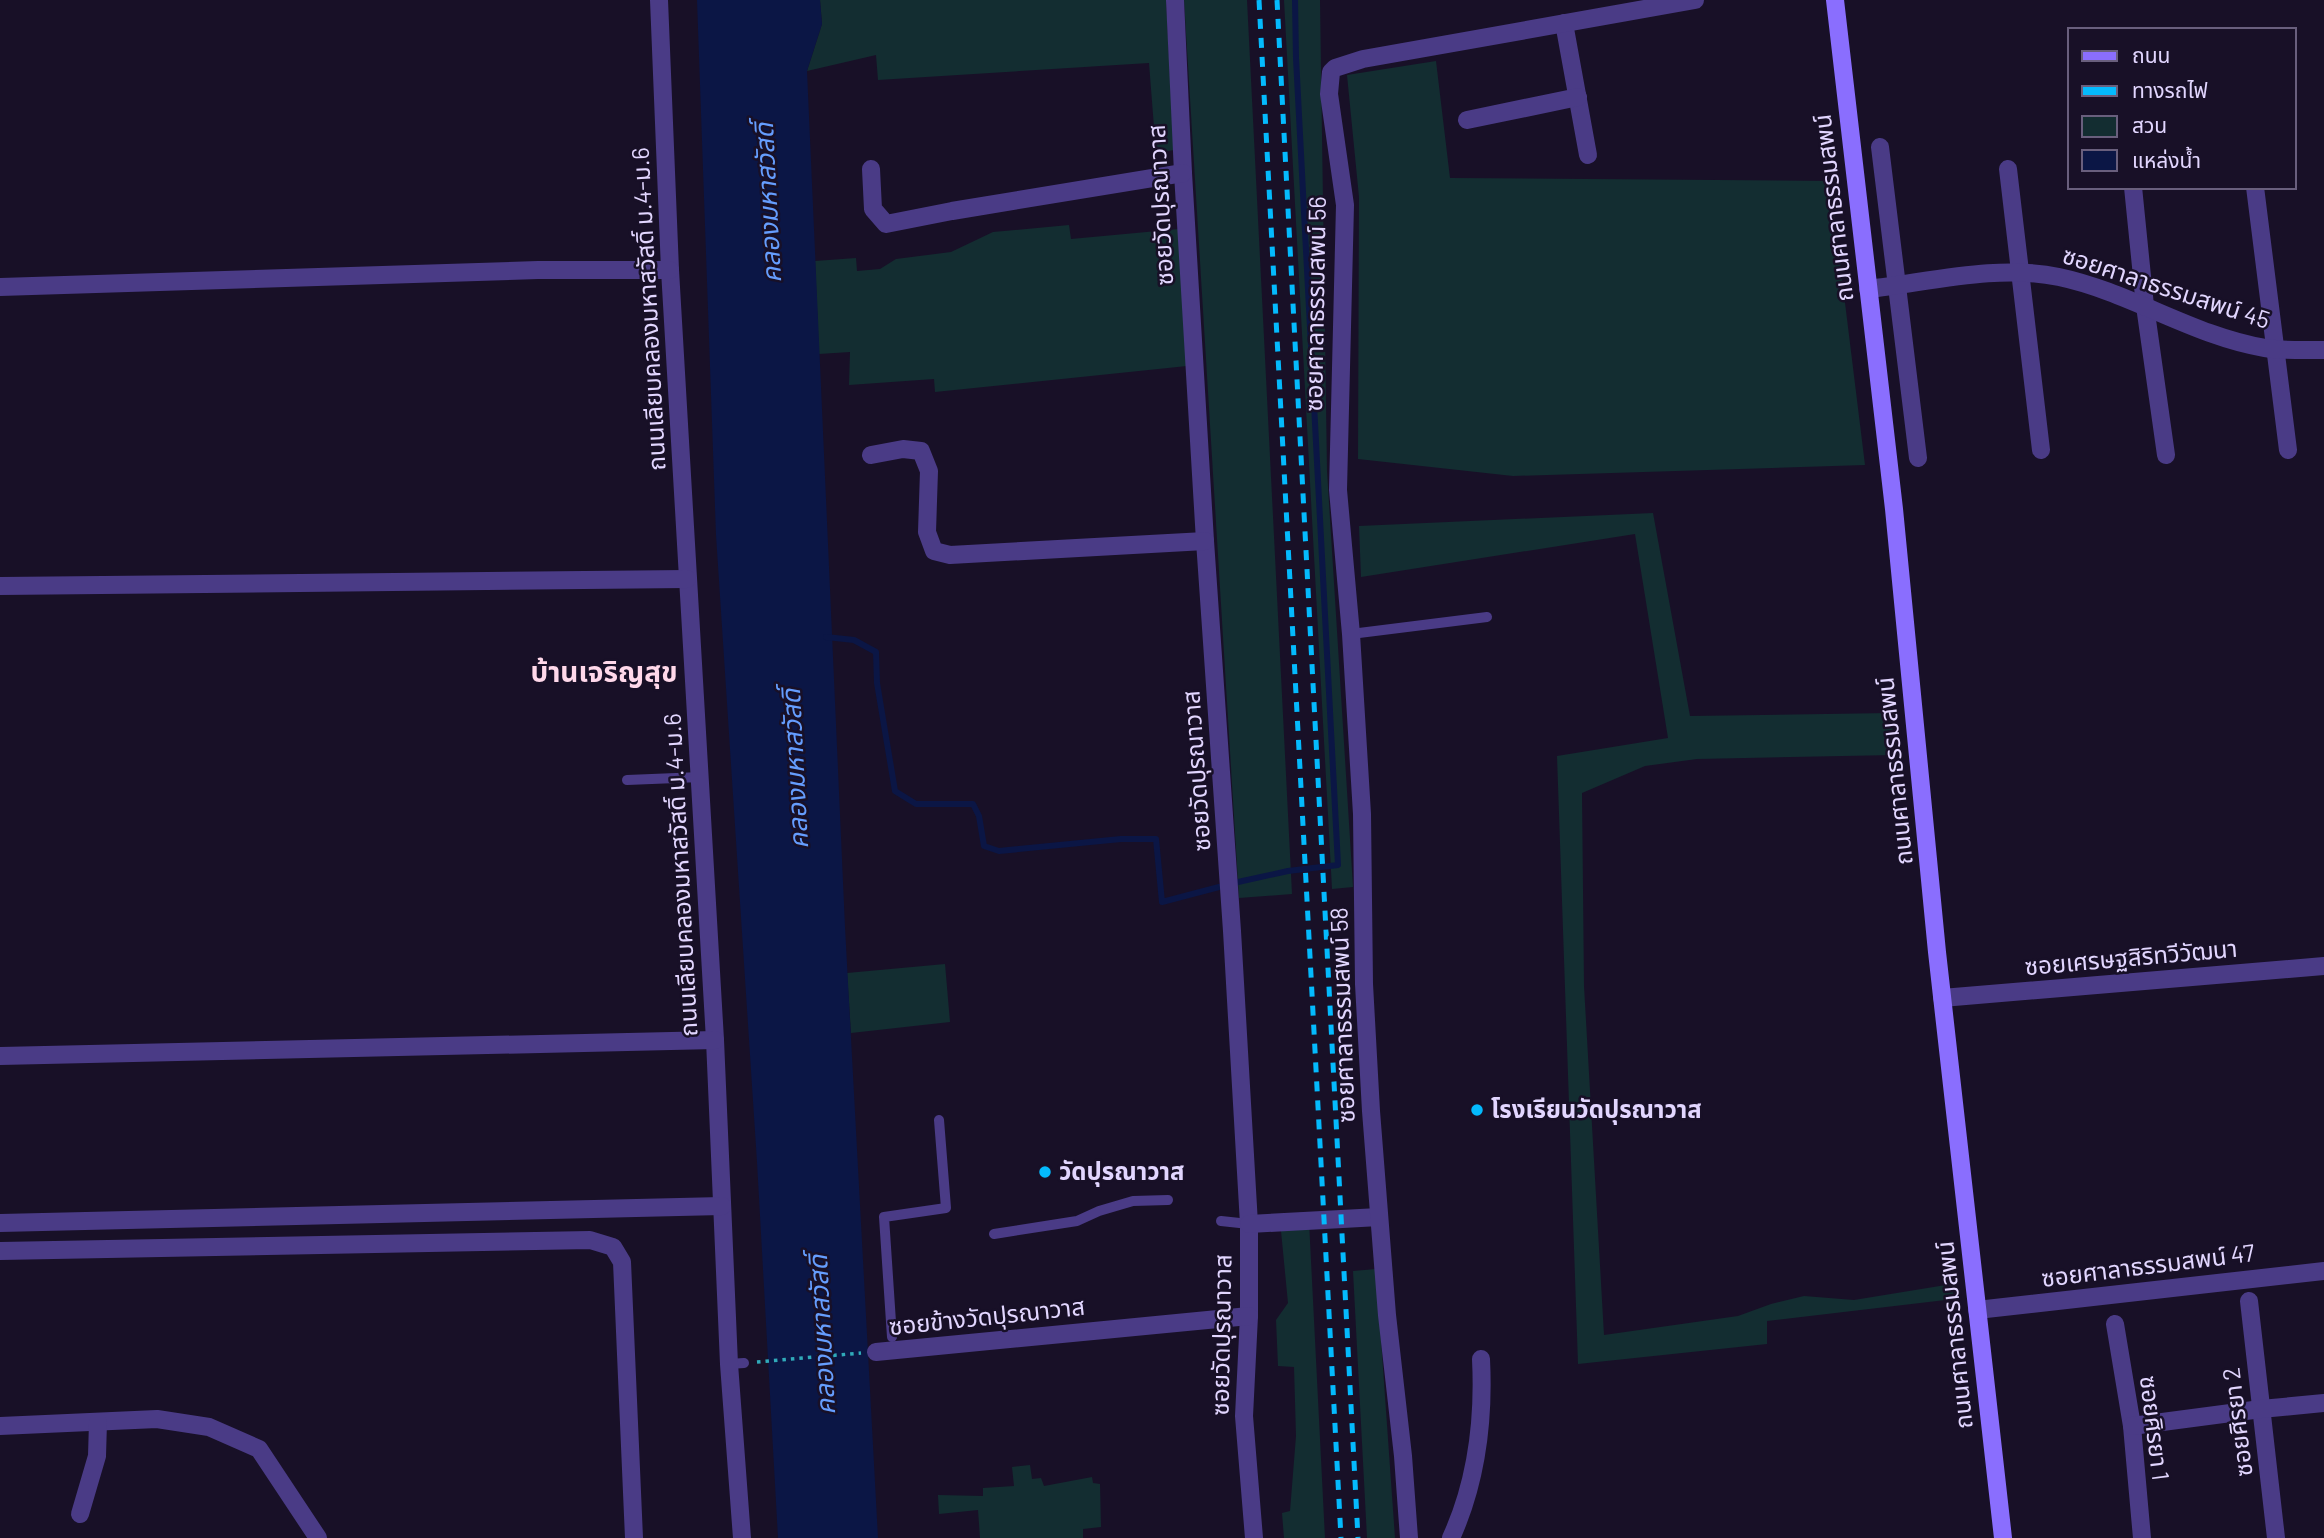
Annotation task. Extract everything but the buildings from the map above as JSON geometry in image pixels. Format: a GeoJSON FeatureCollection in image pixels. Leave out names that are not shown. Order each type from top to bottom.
{"type":"FeatureCollection","features":[{"type":"Feature","properties":{"kind":"street","name":"ถนนเลียบคลองมหาสวัสดิ์ ม.4-ม.6"},"geometry":{"type":"LineString","coordinates":[[659,0],[670,270],[701,777],[722,1206],[736,1364],[742,1538]]}},
{"type":"Feature","properties":{"kind":"street","name":"ซอยวัดปุรณาวาส"},"geometry":{"type":"LineString","coordinates":[[1175,0],[1205,541],[1249,1224],[1249,1316],[1244,1416],[1254,1538]]}},
{"type":"Feature","properties":{"kind":"street","name":"ซอยศาลาธรรมสพน์ 56"},"geometry":{"type":"LineString","coordinates":[[1338,490],[1345,205],[1329,94],[1331,72],[1335,68],[1363,59],[1695,0]]}},
{"type":"Feature","properties":{"kind":"street","name":"ถนนศาลาธรรมสพน์"},"geometry":{"type":"LineString","coordinates":[[1835,0],[1894,509],[1942,998],[2003,1538]]}},
{"type":"Feature","properties":{"kind":"street"},"geometry":{"type":"LineString","coordinates":[[1564,23],[1588,155]]}},
{"type":"Feature","properties":{"kind":"street"},"geometry":{"type":"LineString","coordinates":[[1467,120],[1578,97]]}},
{"type":"Feature","properties":{"kind":"street"},"geometry":{"type":"LineString","coordinates":[[1880,146],[1918,458]]}},
{"type":"Feature","properties":{"kind":"street"},"geometry":{"type":"LineString","coordinates":[[871,169],[873,209],[886,224],[1183,173]]}},
{"type":"Feature","properties":{"kind":"street"},"geometry":{"type":"LineString","coordinates":[[2008,169],[2042,450]]}},
{"type":"Feature","properties":{"kind":"street"},"geometry":{"type":"LineString","coordinates":[[2133,189],[2145,306],[2166,455]]}},
{"type":"Feature","properties":{"kind":"street"},"geometry":{"type":"LineString","coordinates":[[2255,189],[2288,450]]}},
{"type":"Feature","properties":{"kind":"street"},"geometry":{"type":"LineString","coordinates":[[0,287],[538,270],[670,270]]}},
{"type":"Feature","properties":{"kind":"street","name":"ซอยศาลาธรรมสพน์ 45"},"geometry":{"type":"LineString","coordinates":[[1868,289],[1991,273],[2030,272],[2061,277],[2123,296],[2193,327],[2241,342],[2274,349],[2324,350]]}},
{"type":"Feature","properties":{"kind":"street"},"geometry":{"type":"LineString","coordinates":[[871,454],[904,449],[921,451],[929,471],[927,532],[934,551],[950,555],[1205,541]]}},
{"type":"Feature","properties":{"kind":"street","name":"ซอยศาลาธรรมสพน์ 58"},"geometry":{"type":"LineString","coordinates":[[1338,490],[1351,634],[1362,814],[1364,997],[1387,1315],[1403,1455],[1409,1538]]}},
{"type":"Feature","properties":{"kind":"street"},"geometry":{"type":"LineString","coordinates":[[0,586],[687,579]]}},
{"type":"Feature","properties":{"kind":"street","name":"ซอยเศรษฐสิริทวีวัฒนา"},"geometry":{"type":"LineString","coordinates":[[1942,998],[2324,966]]}},
{"type":"Feature","properties":{"kind":"street"},"geometry":{"type":"LineString","coordinates":[[0,1056],[715,1040]]}},
{"type":"Feature","properties":{"kind":"street"},"geometry":{"type":"LineString","coordinates":[[0,1223],[722,1206]]}},
{"type":"Feature","properties":{"kind":"street"},"geometry":{"type":"LineString","coordinates":[[1249,1224],[1379,1217]]}},
{"type":"Feature","properties":{"kind":"street"},"geometry":{"type":"LineString","coordinates":[[0,1251],[590,1240],[613,1247],[622,1262],[634,1538]]}},
{"type":"Feature","properties":{"kind":"street","name":"ซอยศาลาธรรมสพน์ 47"},"geometry":{"type":"LineString","coordinates":[[1977,1310],[2324,1271]]}},
{"type":"Feature","properties":{"kind":"street","name":"ซอยศิรยา 2"},"geometry":{"type":"LineString","coordinates":[[2249,1301],[2276,1538]]}},
{"type":"Feature","properties":{"kind":"street","name":"ซอยข้างวัดปุรณาวาส"},"geometry":{"type":"LineString","coordinates":[[876,1352],[1249,1316]]}},
{"type":"Feature","properties":{"kind":"street","name":"ซอยศิรยา 1"},"geometry":{"type":"LineString","coordinates":[[2115,1324],[2132,1426],[2142,1538]]}},
{"type":"Feature","properties":{"kind":"street"},"geometry":{"type":"LineString","coordinates":[[1451,1538],[1470,1482],[1478,1440],[1481,1359]]}},
{"type":"Feature","properties":{"kind":"street"},"geometry":{"type":"LineString","coordinates":[[2132,1426],[2324,1403]]}},
{"type":"Feature","properties":{"kind":"street"},"geometry":{"type":"LineString","coordinates":[[0,1426],[157,1419],[209,1427],[259,1449],[318,1538]]}},
{"type":"Feature","properties":{"kind":"street"},"geometry":{"type":"LineString","coordinates":[[80,1514],[97,1456],[98,1422]]}},
{"type":"Feature","properties":{"kind":"lane"},"geometry":{"type":"LineString","coordinates":[[1351,634],[1487,617]]}},
{"type":"Feature","properties":{"kind":"lane"},"geometry":{"type":"LineString","coordinates":[[627,780],[701,777]]}},
{"type":"Feature","properties":{"kind":"lane"},"geometry":{"type":"LineString","coordinates":[[892,1337],[884,1217],[946,1208],[939,1120]]}},
{"type":"Feature","properties":{"kind":"lane"},"geometry":{"type":"LineString","coordinates":[[994,1234],[1077,1222],[1099,1211],[1133,1201],[1168,1200]]}},
{"type":"Feature","properties":{"kind":"lane"},"geometry":{"type":"LineString","coordinates":[[1221,1221],[1249,1224]]}},
{"type":"Feature","properties":{"kind":"path","name":"ซอยข้างวัดปุรณาวาส"},"geometry":{"type":"LineString","coordinates":[[736,1364],[876,1352]]}},
{"type":"Feature","properties":{"kind":"green space"},"geometry":{"type":"Polygon","coordinates":[[[820,0],[1166,0],[1174,150],[1156,153],[1149,63],[878,80],[876,55],[807,71],[822,24],[820,0]]]}},
{"type":"Feature","properties":{"kind":"green space"},"geometry":{"type":"Polygon","coordinates":[[[1184,0],[1247,0],[1292,894],[1239,898],[1184,0]]]}},
{"type":"Feature","properties":{"kind":"green space"},"geometry":{"type":"Polygon","coordinates":[[[1284,0],[1320,0],[1327,471],[1353,887],[1332,889],[1284,0]]]}},
{"type":"Feature","properties":{"kind":"green space"},"geometry":{"type":"Polygon","coordinates":[[[1436,61],[1450,178],[1830,181],[1865,465],[1513,476],[1358,459],[1359,197],[1347,75],[1436,61]]]}},
{"type":"Feature","properties":{"kind":"green space"},"geometry":{"type":"Polygon","coordinates":[[[1069,225],[1071,239],[1179,229],[1187,366],[935,392],[934,379],[849,385],[850,352],[819,354],[815,261],[856,258],[857,271],[880,269],[896,259],[951,252],[993,232],[1069,225]]]}},
{"type":"Feature","properties":{"kind":"green space"},"geometry":{"type":"Polygon","coordinates":[[[1653,513],[1690,716],[1891,713],[1895,755],[1697,759],[1645,766],[1582,793],[1584,986],[1604,1335],[1738,1316],[1804,1296],[1854,1300],[1952,1284],[1954,1299],[1767,1321],[1767,1344],[1578,1364],[1557,756],[1668,738],[1635,534],[1361,577],[1359,526],[1653,513]]]}},
{"type":"Feature","properties":{"kind":"green space"},"geometry":{"type":"Polygon","coordinates":[[[945,964],[950,1022],[851,1033],[847,973],[945,964]]]}},
{"type":"Feature","properties":{"kind":"green space"},"geometry":{"type":"Polygon","coordinates":[[[1309,1221],[1325,1538],[1284,1538],[1282,1513],[1290,1511],[1296,1436],[1294,1367],[1278,1366],[1276,1320],[1288,1303],[1281,1231],[1291,1222],[1309,1221]]]}},
{"type":"Feature","properties":{"kind":"green space"},"geometry":{"type":"Polygon","coordinates":[[[1376,1269],[1395,1538],[1367,1538],[1353,1271],[1376,1269]]]}},
{"type":"Feature","properties":{"kind":"green space"},"geometry":{"type":"Polygon","coordinates":[[[1030,1465],[1032,1479],[1041,1478],[1044,1486],[1092,1477],[1093,1483],[1100,1484],[1101,1527],[1083,1529],[1083,1538],[980,1538],[978,1510],[939,1514],[938,1495],[983,1496],[983,1488],[1014,1486],[1012,1467],[1030,1465]]]}},
{"type":"Feature","properties":{"kind":"water","name":"คลองมหาสวัสดิ์"},"geometry":{"type":"Polygon","coordinates":[[[697,0],[820,0],[822,24],[807,71],[845,927],[878,1538],[778,1538],[757,1162],[716,535],[697,0]]]}},
{"type":"Feature","properties":{"kind":"waterway"},"geometry":{"type":"LineString","coordinates":[[1238,882],[1288,871],[1338,865],[1295,0]]}},
{"type":"Feature","properties":{"kind":"waterway"},"geometry":{"type":"LineString","coordinates":[[826,637],[854,640],[876,652],[877,683],[895,791],[916,804],[973,804],[979,816],[984,846],[999,851],[1121,839],[1156,839],[1162,902],[1219,887]]}},
{"type":"Feature","properties":{"kind":"railway"},"geometry":{"type":"LineString","coordinates":[[1259,0],[1341,1538]]}},
{"type":"Feature","properties":{"kind":"railway"},"geometry":{"type":"LineString","coordinates":[[1277,0],[1358,1538]]}},
{"type":"Feature","properties":{"kind":"place","name":"โรงเรียนวัดปุรณาวาส"},"geometry":{"type":"Point","coordinates":[1477,1110]}},
{"type":"Feature","properties":{"kind":"place","name":"วัดปุรณาวาส"},"geometry":{"type":"Point","coordinates":[1045,1172]}},
{"type":"Feature","properties":{"kind":"district","name":"บ้านเจริญสุข"},"geometry":{"type":"Point","coordinates":[604,672]}}]}
